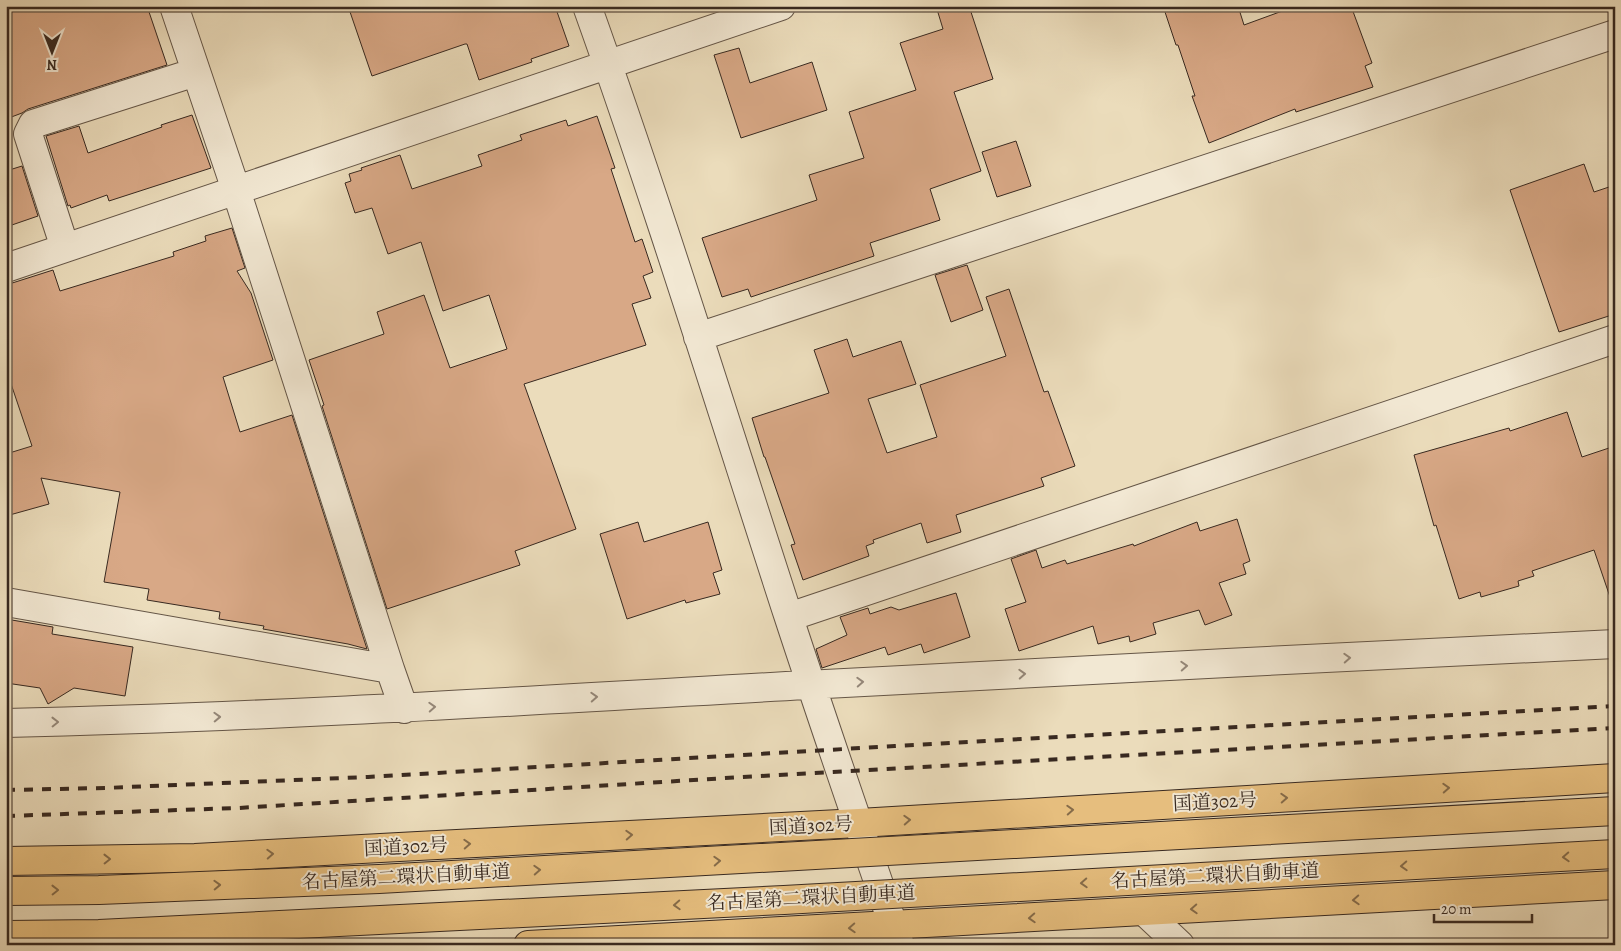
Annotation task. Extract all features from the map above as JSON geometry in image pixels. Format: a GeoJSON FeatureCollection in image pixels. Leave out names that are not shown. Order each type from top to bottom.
{"type":"FeatureCollection","features":[{"type":"Feature","properties":{"kind":"highway","name":"国道302号"},"geometry":{"type":"LineString","coordinates":[[6,861],[195,858],[859,823],[1615,778]]}},
{"type":"Feature","properties":{"kind":"highway","name":"名古屋第二環状自動車道"},"geometry":{"type":"LineString","coordinates":[[6,891],[99,890],[379,879],[1615,811]]}},
{"type":"Feature","properties":{"kind":"highway","name":"名古屋第二環状自動車道"},"geometry":{"type":"LineString","coordinates":[[6,935],[119,934],[1615,854]]}},
{"type":"Feature","properties":{"kind":"highway"},"geometry":{"type":"LineString","coordinates":[[528,945],[896,935],[1145,912],[1615,885]]}},
{"type":"Feature","properties":{"kind":"street"},"geometry":{"type":"LineString","coordinates":[[174,6],[236,190],[404,709]]}},
{"type":"Feature","properties":{"kind":"street"},"geometry":{"type":"LineString","coordinates":[[587,6],[896,935]]}},
{"type":"Feature","properties":{"kind":"street"},"geometry":{"type":"LineString","coordinates":[[6,268],[781,6]]}},
{"type":"Feature","properties":{"kind":"street"},"geometry":{"type":"LineString","coordinates":[[698,337],[1615,34]]}},
{"type":"Feature","properties":{"kind":"street"},"geometry":{"type":"LineString","coordinates":[[65,248],[28,134],[33,124],[196,72]]}},
{"type":"Feature","properties":{"kind":"street"},"geometry":{"type":"LineString","coordinates":[[789,617],[1615,340]]}},
{"type":"Feature","properties":{"kind":"street"},"geometry":{"type":"LineString","coordinates":[[6,602],[390,669]]}},
{"type":"Feature","properties":{"kind":"street"},"geometry":{"type":"LineString","coordinates":[[6,723],[139,720],[404,709],[811,684],[1615,644]]}},
{"type":"Feature","properties":{"kind":"street"},"geometry":{"type":"LineString","coordinates":[[1145,912],[1180,945]]}},
{"type":"Feature","properties":{"kind":"building"},"geometry":{"type":"Polygon","coordinates":[[[6,6],[147,6],[167,65],[28,109],[6,119],[6,6]]]}},
{"type":"Feature","properties":{"kind":"building"},"geometry":{"type":"Polygon","coordinates":[[[348,6],[555,6],[569,46],[531,59],[532,62],[479,80],[467,44],[372,76],[348,6]]]}},
{"type":"Feature","properties":{"kind":"building"},"geometry":{"type":"Polygon","coordinates":[[[936,6],[969,6],[993,79],[954,92],[981,171],[930,189],[940,220],[870,243],[874,256],[751,297],[748,289],[722,297],[702,238],[817,200],[809,175],[864,158],[849,112],[916,90],[900,43],[943,29],[936,6]]]}},
{"type":"Feature","properties":{"kind":"building"},"geometry":{"type":"Polygon","coordinates":[[[1163,6],[1238,6],[1244,25],[1296,6],[1351,6],[1372,63],[1365,66],[1373,87],[1296,112],[1295,109],[1209,143],[1192,96],[1195,96],[1178,45],[1176,45],[1163,6]]]}},
{"type":"Feature","properties":{"kind":"building"},"geometry":{"type":"Polygon","coordinates":[[[739,48],[750,83],[812,62],[827,110],[741,138],[714,55],[739,48]]]}},
{"type":"Feature","properties":{"kind":"building"},"geometry":{"type":"Polygon","coordinates":[[[192,115],[211,168],[109,201],[107,195],[71,208],[70,205],[68,206],[46,136],[79,126],[88,153],[192,115]]]}},
{"type":"Feature","properties":{"kind":"building"},"geometry":{"type":"Polygon","coordinates":[[[597,116],[615,168],[611,169],[635,242],[642,239],[653,272],[643,276],[651,298],[632,304],[646,345],[524,384],[576,529],[515,551],[520,565],[387,609],[309,360],[384,334],[377,312],[424,295],[450,368],[507,349],[489,295],[443,311],[421,242],[388,254],[372,208],[355,213],[345,183],[351,181],[349,174],[400,155],[412,189],[482,166],[478,155],[522,140],[520,135],[566,120],[568,126],[597,116]]]}},
{"type":"Feature","properties":{"kind":"building"},"geometry":{"type":"Polygon","coordinates":[[[1016,141],[1031,186],[997,197],[982,152],[1016,141]]]}},
{"type":"Feature","properties":{"kind":"building"},"geometry":{"type":"Polygon","coordinates":[[[1584,164],[1594,192],[1615,185],[1615,314],[1559,332],[1510,190],[1584,164]]]}},
{"type":"Feature","properties":{"kind":"building"},"geometry":{"type":"Polygon","coordinates":[[[22,166],[38,216],[6,227],[6,171],[22,166]]]}},
{"type":"Feature","properties":{"kind":"building"},"geometry":{"type":"Polygon","coordinates":[[[232,228],[245,268],[237,271],[251,293],[273,360],[223,377],[240,432],[292,415],[367,649],[263,629],[264,626],[219,619],[220,612],[147,600],[149,589],[104,582],[120,492],[41,478],[49,504],[6,516],[6,454],[32,446],[6,369],[6,285],[53,270],[60,291],[174,256],[173,252],[206,241],[205,236],[232,228]]]}},
{"type":"Feature","properties":{"kind":"building"},"geometry":{"type":"Polygon","coordinates":[[[967,265],[983,310],[951,322],[935,275],[967,265]]]}},
{"type":"Feature","properties":{"kind":"building"},"geometry":{"type":"Polygon","coordinates":[[[1009,289],[1044,392],[1048,391],[1075,466],[1041,478],[1044,486],[956,515],[961,532],[927,543],[921,523],[873,540],[874,543],[866,546],[869,556],[803,580],[791,545],[795,544],[752,418],[829,393],[814,350],[847,339],[853,357],[901,341],[916,384],[868,399],[887,453],[937,437],[920,385],[1006,356],[986,297],[1009,289]]]}},
{"type":"Feature","properties":{"kind":"building"},"geometry":{"type":"Polygon","coordinates":[[[1567,412],[1582,457],[1615,446],[1615,596],[1610,597],[1594,550],[1532,571],[1534,576],[1518,581],[1519,586],[1481,597],[1480,592],[1459,599],[1436,525],[1434,526],[1414,455],[1509,428],[1510,431],[1567,412]]]}},
{"type":"Feature","properties":{"kind":"building"},"geometry":{"type":"Polygon","coordinates":[[[1237,519],[1250,561],[1243,564],[1246,574],[1219,583],[1232,615],[1205,625],[1199,610],[1153,623],[1156,634],[1130,642],[1129,636],[1098,644],[1093,626],[1019,651],[1005,609],[1026,602],[1011,559],[1036,550],[1042,568],[1065,560],[1067,564],[1133,544],[1134,546],[1197,522],[1200,531],[1237,519]]]}},
{"type":"Feature","properties":{"kind":"building"},"geometry":{"type":"Polygon","coordinates":[[[638,522],[644,542],[708,522],[722,570],[713,573],[720,594],[686,603],[685,600],[627,619],[600,534],[638,522]]]}},
{"type":"Feature","properties":{"kind":"building"},"geometry":{"type":"Polygon","coordinates":[[[956,593],[970,637],[924,653],[921,644],[888,655],[885,647],[822,668],[816,649],[847,635],[840,617],[868,608],[870,614],[891,607],[899,610],[956,593]]]}},
{"type":"Feature","properties":{"kind":"building"},"geometry":{"type":"Polygon","coordinates":[[[6,619],[53,627],[52,634],[133,647],[125,696],[74,688],[48,704],[40,688],[6,683],[6,619]]]}},
{"type":"Feature","properties":{"kind":"railway"},"geometry":{"type":"LineString","coordinates":[[6,790],[105,788],[368,777],[1615,706]]}},
{"type":"Feature","properties":{"kind":"railway"},"geometry":{"type":"LineString","coordinates":[[6,816],[238,808],[743,777],[1615,728]]}}]}
